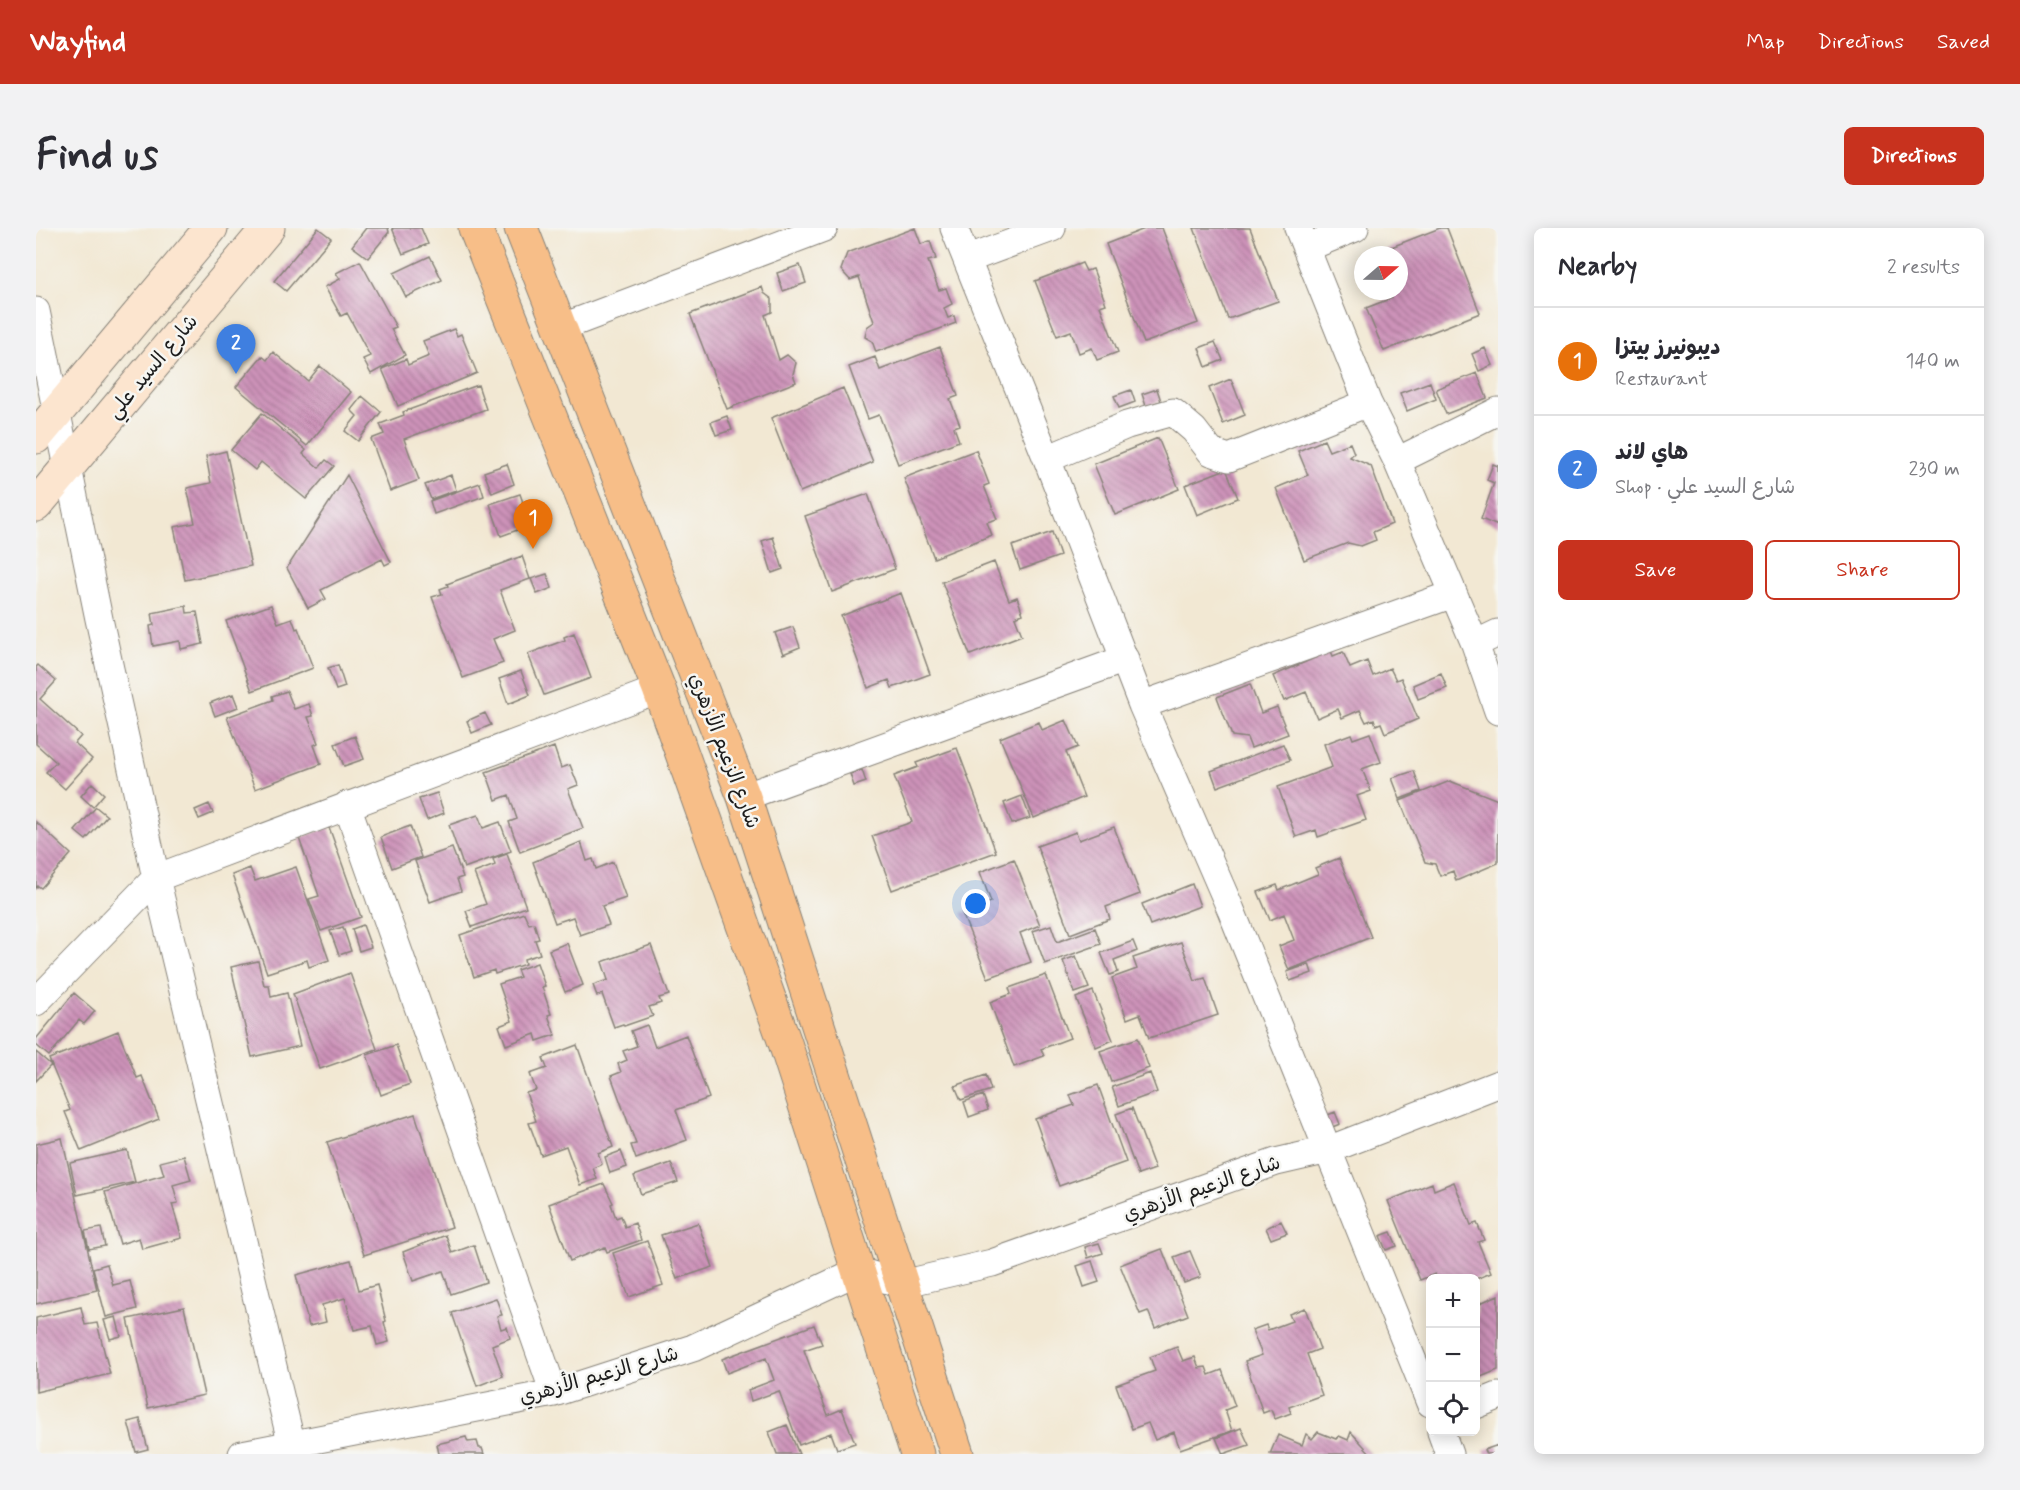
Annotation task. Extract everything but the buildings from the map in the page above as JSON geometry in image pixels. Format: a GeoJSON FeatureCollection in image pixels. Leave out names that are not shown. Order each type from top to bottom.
{"type":"FeatureCollection","features":[{"type":"Feature","properties":{"kind":"main road"},"geometry":{"type":"LineString","coordinates":[[46,425],[211,228]]}},
{"type":"Feature","properties":{"kind":"main road","name":"شارع السيد علي"},"geometry":{"type":"LineString","coordinates":[[36,505],[268,228]]}},
{"type":"Feature","properties":{"kind":"main road","name":"شارع الزعيم الأزهري"},"geometry":{"type":"LineString","coordinates":[[475,228],[659,689],[784,1042],[917,1454]]}},
{"type":"Feature","properties":{"kind":"main road","name":"شارع الزعيم الأزهري"},"geometry":{"type":"LineString","coordinates":[[521,228],[744,797],[957,1454]]}},
{"type":"Feature","properties":{"kind":"street"},"geometry":{"type":"LineString","coordinates":[[560,328],[824,228]]}},
{"type":"Feature","properties":{"kind":"street"},"geometry":{"type":"LineString","coordinates":[[954,228],[1047,459],[1142,705],[1231,910],[1426,1391]]}},
{"type":"Feature","properties":{"kind":"street"},"geometry":{"type":"LineString","coordinates":[[968,259],[1052,228]]}},
{"type":"Feature","properties":{"kind":"street"},"geometry":{"type":"LineString","coordinates":[[1355,228],[1302,238],[1368,403],[1397,461],[1453,594],[1486,639],[1498,711]]}},
{"type":"Feature","properties":{"kind":"street"},"geometry":{"type":"LineString","coordinates":[[36,311],[46,425],[68,468],[156,878],[292,1449]]}},
{"type":"Feature","properties":{"kind":"street"},"geometry":{"type":"LineString","coordinates":[[1047,459],[1127,425],[1173,412],[1194,430],[1211,452],[1229,458],[1368,403]]}},
{"type":"Feature","properties":{"kind":"street"},"geometry":{"type":"LineString","coordinates":[[1397,461],[1498,411]]}},
{"type":"Feature","properties":{"kind":"street"},"geometry":{"type":"LineString","coordinates":[[1142,705],[1453,594]]}},
{"type":"Feature","properties":{"kind":"street"},"geometry":{"type":"LineString","coordinates":[[744,797],[1125,659]]}},
{"type":"Feature","properties":{"kind":"street"},"geometry":{"type":"LineString","coordinates":[[36,1002],[156,878],[659,689]]}},
{"type":"Feature","properties":{"kind":"street"},"geometry":{"type":"LineString","coordinates":[[347,805],[554,1393]]}},
{"type":"Feature","properties":{"kind":"street","name":"شارع الزعيم الأزهري"},"geometry":{"type":"LineString","coordinates":[[242,1454],[292,1449],[554,1393],[693,1348],[858,1271],[902,1284],[992,1263],[1276,1162],[1328,1150],[1498,1084]]}},
{"type":"Feature","properties":{"kind":"street"},"geometry":{"type":"LineString","coordinates":[[1480,1403],[1498,1396]]}},
{"type":"Feature","properties":{"kind":"street"},"geometry":{"type":"LineString","coordinates":[[1443,1436],[1449,1454]]}},
{"type":"Feature","properties":{"kind":"place","name":"هاي لاند"},"geometry":{"type":"Point","coordinates":[236,374]}},
{"type":"Feature","properties":{"kind":"place","name":"ديبونيرز بيتزا"},"geometry":{"type":"Point","coordinates":[533,549]}}]}
